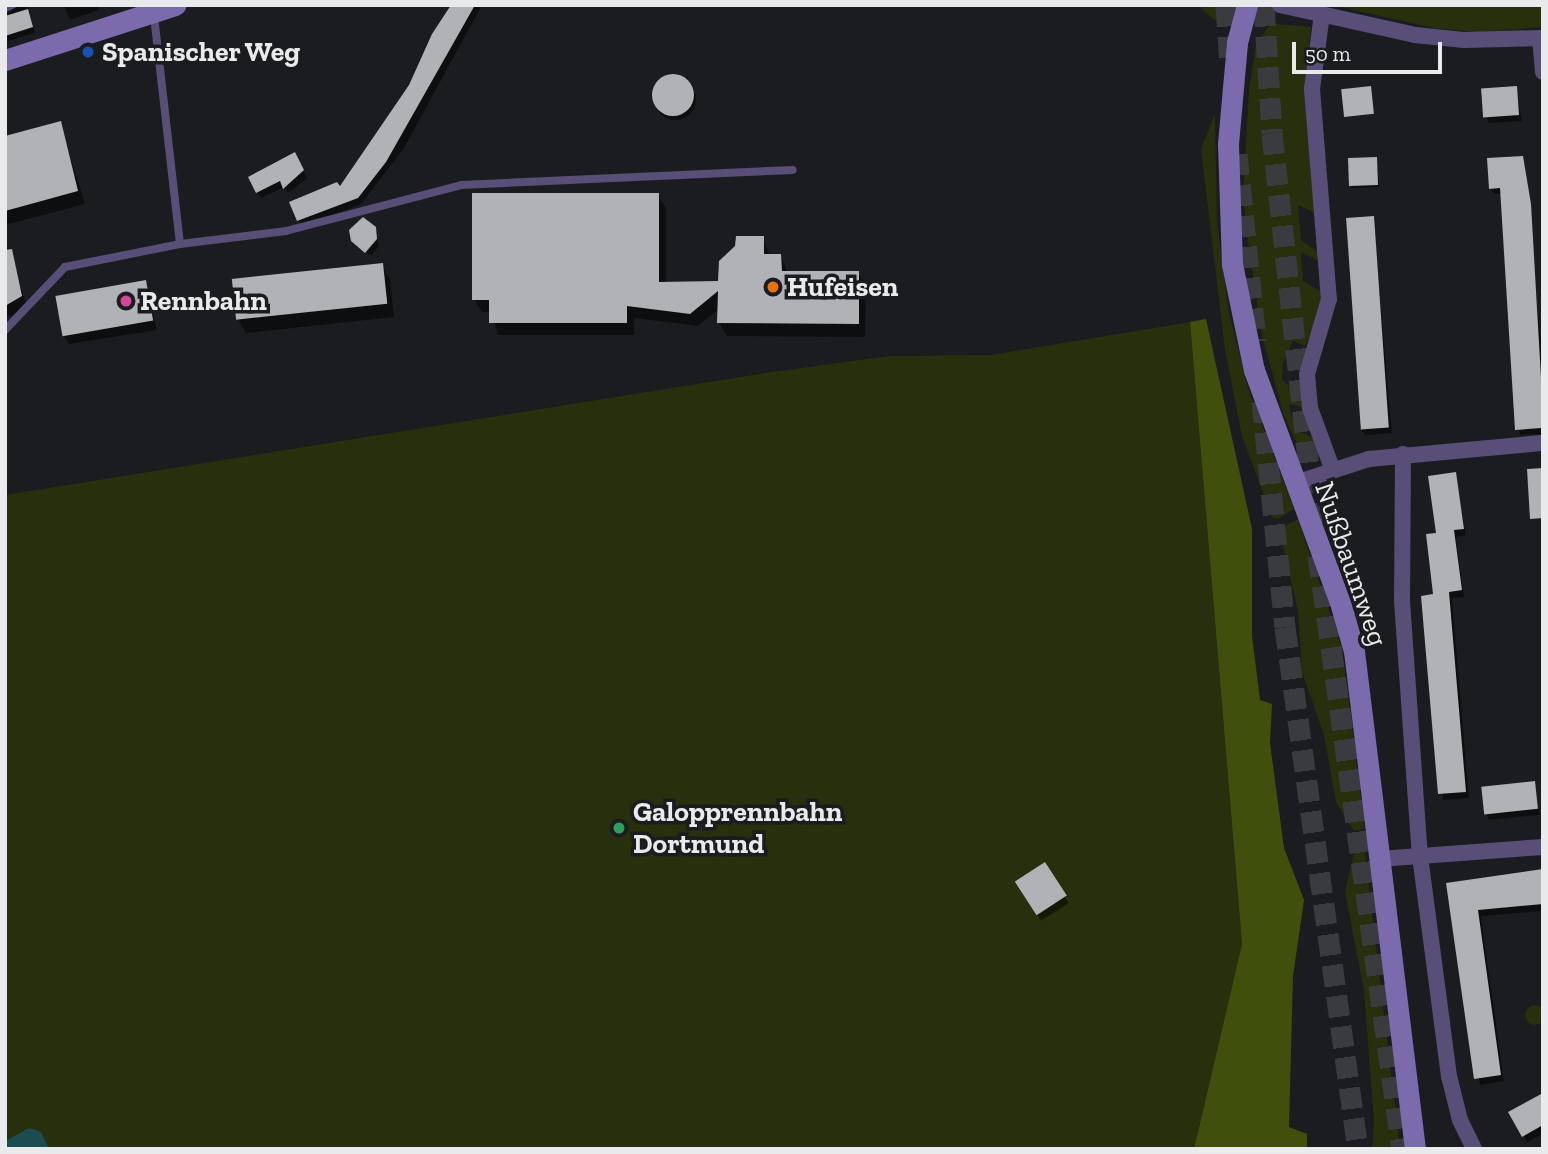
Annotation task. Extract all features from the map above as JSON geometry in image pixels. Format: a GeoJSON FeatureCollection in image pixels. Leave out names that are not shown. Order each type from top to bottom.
{"type":"FeatureCollection","features":[{"type":"Feature","properties":{"kind":"street"},"geometry":{"type":"LineString","coordinates":[[5,60],[143,11],[175,5]]}},
{"type":"Feature","properties":{"kind":"street","name":"Nußbaumweg"},"geometry":{"type":"LineString","coordinates":[[1247,5],[1237,43],[1229,121],[1229,239],[1254,370],[1354,651],[1415,1149]]}},
{"type":"Feature","properties":{"kind":"street"},"geometry":{"type":"LineString","coordinates":[[1280,5],[1464,40],[1541,38],[1543,72]]}},
{"type":"Feature","properties":{"kind":"street","name":"Nußbaumweg"},"geometry":{"type":"LineString","coordinates":[[1322,14],[1312,89],[1329,299],[1307,374],[1310,408],[1332,468]]}},
{"type":"Feature","properties":{"kind":"street"},"geometry":{"type":"LineString","coordinates":[[1295,483],[1332,468],[1404,454],[1543,443]]}},
{"type":"Feature","properties":{"kind":"street","name":"Nußbaumweg"},"geometry":{"type":"LineString","coordinates":[[1404,454],[1402,601],[1420,856],[1449,1076],[1460,1120],[1474,1149]]}},
{"type":"Feature","properties":{"kind":"street"},"geometry":{"type":"LineString","coordinates":[[1379,859],[1543,847]]}},
{"type":"Feature","properties":{"kind":"lane"},"geometry":{"type":"LineString","coordinates":[[5,8],[12,5]]}},
{"type":"Feature","properties":{"kind":"lane"},"geometry":{"type":"LineString","coordinates":[[143,11],[180,244]]}},
{"type":"Feature","properties":{"kind":"lane"},"geometry":{"type":"LineString","coordinates":[[5,330],[65,267],[180,244],[286,231],[461,185],[793,170]]}},
{"type":"Feature","properties":{"kind":"green space"},"geometry":{"type":"Polygon","coordinates":[[[1198,5],[1224,5],[1221,21],[1213,19],[1198,5]]]}},
{"type":"Feature","properties":{"kind":"green space"},"geometry":{"type":"Polygon","coordinates":[[[1332,5],[1543,5],[1543,27],[1478,32],[1434,28],[1332,5]]]}},
{"type":"Feature","properties":{"kind":"green space"},"geometry":{"type":"Polygon","coordinates":[[[1276,24],[1311,27],[1305,82],[1315,213],[1298,205],[1301,240],[1318,252],[1319,261],[1301,252],[1303,281],[1321,292],[1321,311],[1305,346],[1293,341],[1283,363],[1282,380],[1302,397],[1304,408],[1289,404],[1291,415],[1299,431],[1316,439],[1322,454],[1298,446],[1284,416],[1262,336],[1246,227],[1243,194],[1249,90],[1256,44],[1268,27],[1276,24]]]}},
{"type":"Feature","properties":{"kind":"green space"},"geometry":{"type":"Polygon","coordinates":[[[1215,113],[1217,221],[1229,313],[1248,388],[1294,509],[1278,519],[1272,517],[1242,436],[1225,350],[1201,149],[1215,113]]]}},
{"type":"Feature","properties":{"kind":"green space"},"geometry":{"type":"Polygon","coordinates":[[[1206,319],[1252,529],[1252,636],[1260,700],[1272,704],[1270,743],[1284,848],[1304,900],[1293,976],[1289,1127],[1307,1134],[1307,1149],[1194,1149],[1242,944],[1190,322],[1206,319]]]}},
{"type":"Feature","properties":{"kind":"green space","name":"Galopprennbahn Dortmund"},"geometry":{"type":"Polygon","coordinates":[[[1190,322],[1242,944],[1194,1149],[5,1149],[5,495],[765,373],[889,356],[990,355],[1190,322]]]}},
{"type":"Feature","properties":{"kind":"green space"},"geometry":{"type":"Polygon","coordinates":[[[1298,519],[1342,649],[1365,829],[1354,831],[1336,802],[1324,735],[1302,672],[1298,611],[1281,537],[1285,526],[1298,519]]]}},
{"type":"Feature","properties":{"kind":"green space"},"geometry":{"type":"Polygon","coordinates":[[[1356,845],[1364,845],[1400,1149],[1372,1149],[1374,1121],[1364,991],[1345,892],[1356,845]]]}},
{"type":"Feature","properties":{"kind":"green space"},"geometry":{"type":"Polygon","coordinates":[[[1535,1005],[1542,1008],[1545,1015],[1542,1022],[1535,1025],[1528,1022],[1525,1015],[1528,1008],[1535,1005]]]}},
{"type":"Feature","properties":{"kind":"water"},"geometry":{"type":"Polygon","coordinates":[[[29,1128],[41,1132],[49,1149],[5,1149],[5,1141],[29,1128]]]}},
{"type":"Feature","properties":{"kind":"building"},"geometry":{"type":"Polygon","coordinates":[[[451,5],[475,5],[386,162],[358,198],[297,221],[289,202],[337,182],[340,186],[409,85],[432,34],[451,5]]]}},
{"type":"Feature","properties":{"kind":"building"},"geometry":{"type":"Polygon","coordinates":[[[28,9],[33,27],[5,36],[5,16],[28,9]]]}},
{"type":"Feature","properties":{"kind":"building"},"geometry":{"type":"Polygon","coordinates":[[[673,74],[688,80],[694,95],[688,110],[673,116],[658,110],[652,95],[658,80],[673,74]]]}},
{"type":"Feature","properties":{"kind":"building"},"geometry":{"type":"Polygon","coordinates":[[[1371,86],[1374,114],[1344,117],[1341,89],[1371,86]]]}},
{"type":"Feature","properties":{"kind":"building"},"geometry":{"type":"Polygon","coordinates":[[[1517,86],[1519,115],[1483,117],[1481,89],[1517,86]]]}},
{"type":"Feature","properties":{"kind":"building"},"geometry":{"type":"Polygon","coordinates":[[[61,121],[78,191],[5,211],[5,136],[61,121]]]}},
{"type":"Feature","properties":{"kind":"building"},"geometry":{"type":"Polygon","coordinates":[[[295,152],[304,170],[283,189],[280,181],[256,193],[248,177],[295,152]]]}},
{"type":"Feature","properties":{"kind":"building"},"geometry":{"type":"Polygon","coordinates":[[[1523,156],[1531,204],[1543,412],[1542,428],[1515,430],[1500,188],[1489,189],[1487,158],[1523,156]]]}},
{"type":"Feature","properties":{"kind":"building"},"geometry":{"type":"Polygon","coordinates":[[[1377,157],[1378,185],[1349,186],[1348,158],[1377,157]]]}},
{"type":"Feature","properties":{"kind":"building"},"geometry":{"type":"Polygon","coordinates":[[[472,193],[659,193],[659,282],[718,281],[719,261],[735,246],[736,236],[764,236],[764,254],[781,254],[782,271],[859,271],[859,324],[717,323],[718,291],[690,314],[627,306],[627,323],[489,323],[489,300],[472,300],[472,193]]]}},
{"type":"Feature","properties":{"kind":"building"},"geometry":{"type":"Polygon","coordinates":[[[1374,216],[1389,427],[1361,429],[1346,218],[1374,216]]]}},
{"type":"Feature","properties":{"kind":"building"},"geometry":{"type":"Polygon","coordinates":[[[363,217],[376,227],[377,239],[365,253],[351,241],[349,230],[363,217]]]}},
{"type":"Feature","properties":{"kind":"building"},"geometry":{"type":"Polygon","coordinates":[[[12,249],[22,296],[5,306],[5,250],[12,249]]]}},
{"type":"Feature","properties":{"kind":"building"},"geometry":{"type":"Polygon","coordinates":[[[383,263],[387,304],[236,320],[232,279],[383,263]]]}},
{"type":"Feature","properties":{"kind":"building"},"geometry":{"type":"Polygon","coordinates":[[[146,280],[153,320],[63,336],[55,296],[146,280]]]}},
{"type":"Feature","properties":{"kind":"building"},"geometry":{"type":"Polygon","coordinates":[[[1543,468],[1543,518],[1530,519],[1527,469],[1543,468]]]}},
{"type":"Feature","properties":{"kind":"building"},"geometry":{"type":"Polygon","coordinates":[[[1456,472],[1464,529],[1454,530],[1462,590],[1449,592],[1466,792],[1438,794],[1421,596],[1433,594],[1426,534],[1436,533],[1428,476],[1456,472]]]}},
{"type":"Feature","properties":{"kind":"building"},"geometry":{"type":"Polygon","coordinates":[[[1535,781],[1538,809],[1484,814],[1481,787],[1535,781]]]}},
{"type":"Feature","properties":{"kind":"building"},"geometry":{"type":"Polygon","coordinates":[[[1045,862],[1067,896],[1037,915],[1015,882],[1045,862]]]}},
{"type":"Feature","properties":{"kind":"building"},"geometry":{"type":"Polygon","coordinates":[[[1543,869],[1543,904],[1478,910],[1501,1075],[1474,1079],[1446,883],[1543,869]]]}},
{"type":"Feature","properties":{"kind":"building"},"geometry":{"type":"Polygon","coordinates":[[[1543,1093],[1543,1125],[1522,1137],[1508,1112],[1543,1093]]]}},
{"type":"Feature","properties":{"kind":"tunnel"},"geometry":{"type":"LineString","coordinates":[[1226,5],[1230,63]]}},
{"type":"Feature","properties":{"kind":"tunnel"},"geometry":{"type":"LineString","coordinates":[[1264,5],[1272,133],[1315,523]]}},
{"type":"Feature","properties":{"kind":"tunnel"},"geometry":{"type":"LineString","coordinates":[[1237,154],[1256,341]]}},
{"type":"Feature","properties":{"kind":"tunnel"},"geometry":{"type":"LineString","coordinates":[[1262,401],[1285,627],[1358,1149]]}},
{"type":"Feature","properties":{"kind":"tunnel"},"geometry":{"type":"LineString","coordinates":[[1318,555],[1402,1149]]}},
{"type":"Feature","properties":{"kind":"place","name":"Spanischer Weg"},"geometry":{"type":"Point","coordinates":[88,52]}},
{"type":"Feature","properties":{"kind":"place","name":"Hufeisen"},"geometry":{"type":"Point","coordinates":[773,287]}},
{"type":"Feature","properties":{"kind":"place","name":"Rennbahn"},"geometry":{"type":"Point","coordinates":[126,301]}},
{"type":"Feature","properties":{"kind":"place","name":"Galopprennbahn Dortmund"},"geometry":{"type":"Point","coordinates":[619,828]}}]}
